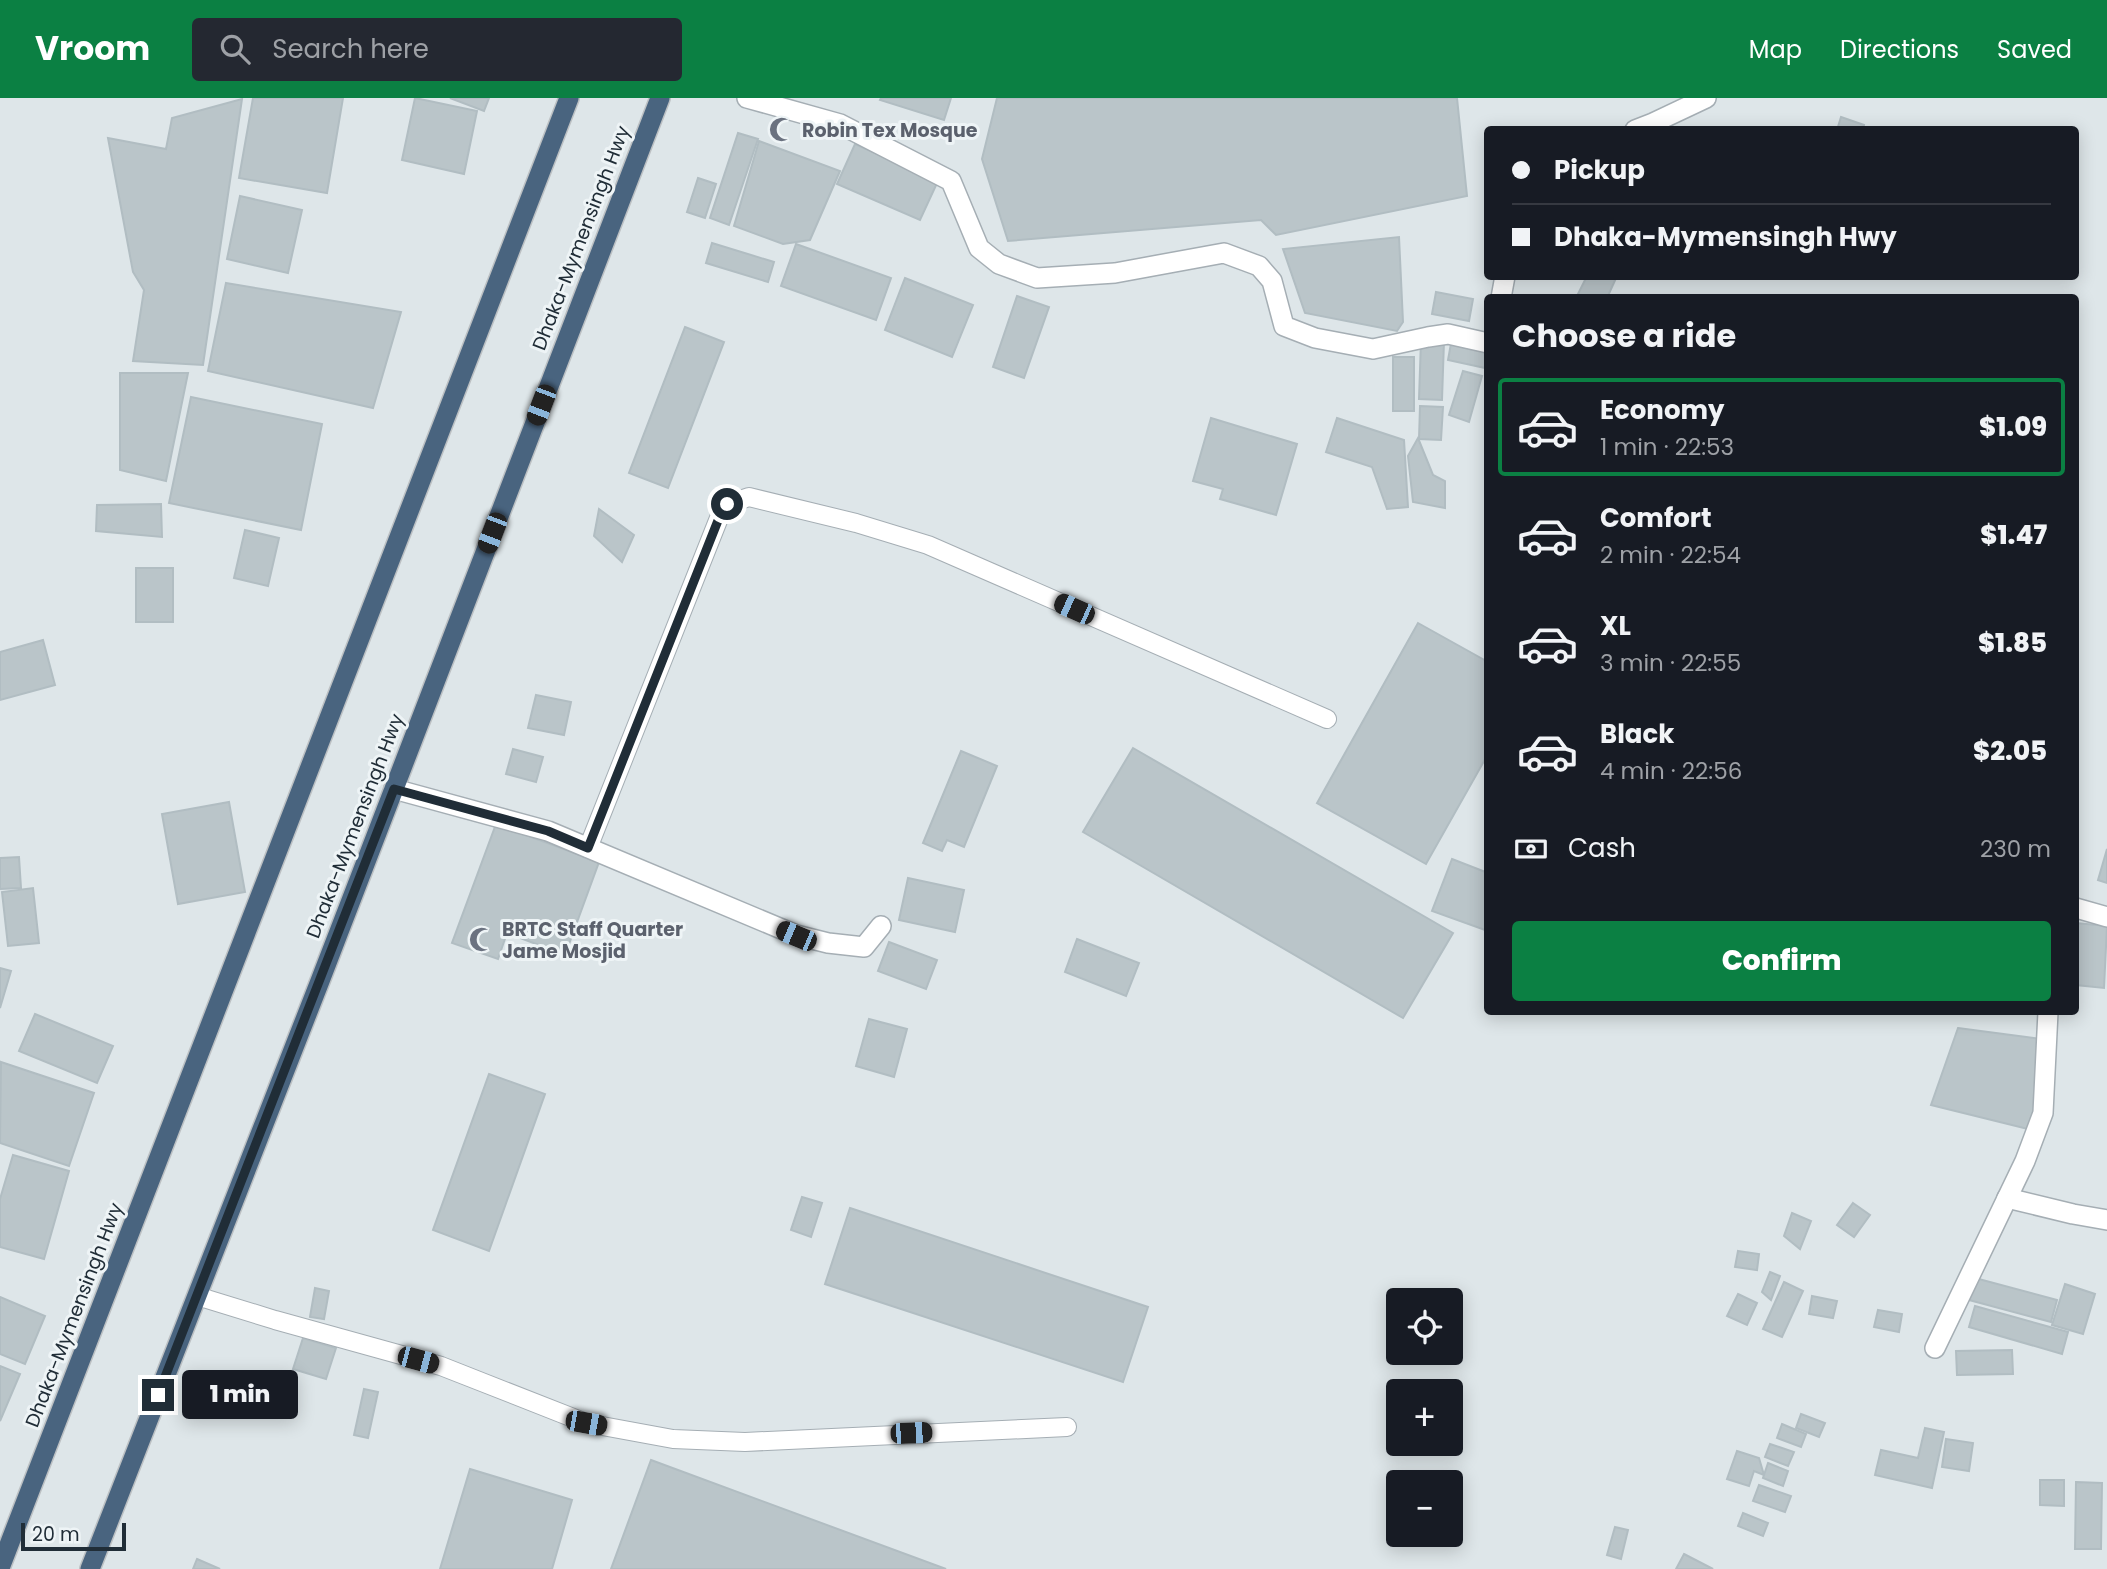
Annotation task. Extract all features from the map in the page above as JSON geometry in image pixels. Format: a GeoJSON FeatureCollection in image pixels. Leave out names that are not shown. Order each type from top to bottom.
{"type":"FeatureCollection","features":[{"type":"Feature","properties":{"kind":"highway","name":"Dhaka-Mymensingh Hwy"},"geometry":{"type":"LineString","coordinates":[[0,1568],[569,98]]}},
{"type":"Feature","properties":{"kind":"highway","name":"Dhaka-Mymensingh Hwy"},"geometry":{"type":"LineString","coordinates":[[90,1569],[660,98]]}},
{"type":"Feature","properties":{"kind":"street"},"geometry":{"type":"LineString","coordinates":[[747,98],[840,124],[951,181],[979,248],[999,264],[1037,278],[1115,273],[1224,253],[1259,267],[1272,281],[1284,326],[1315,338],[1373,349],[1448,334],[1484,341]]}},
{"type":"Feature","properties":{"kind":"street"},"geometry":{"type":"LineString","coordinates":[[1645,126],[1706,98]]}},
{"type":"Feature","properties":{"kind":"street"},"geometry":{"type":"LineString","coordinates":[[394,789],[548,831],[796,936],[864,947],[881,926]]}},
{"type":"Feature","properties":{"kind":"street"},"geometry":{"type":"LineString","coordinates":[[2079,909],[2107,918]]}},
{"type":"Feature","properties":{"kind":"street"},"geometry":{"type":"LineString","coordinates":[[1935,1348],[2025,1161],[2043,1113],[2048,1015]]}},
{"type":"Feature","properties":{"kind":"street"},"geometry":{"type":"LineString","coordinates":[[2007,1198],[2107,1220]]}},
{"type":"Feature","properties":{"kind":"lane"},"geometry":{"type":"LineString","coordinates":[[588,848],[719,518],[727,504],[749,497],[856,523],[928,545],[1327,719]]}},
{"type":"Feature","properties":{"kind":"lane"},"geometry":{"type":"LineString","coordinates":[[197,1296],[441,1366],[586,1423],[673,1438],[744,1442],[1067,1427]]}},
{"type":"Feature","properties":{"kind":"building"},"geometry":{"type":"Polygon","coordinates":[[[253,98],[343,98],[327,193],[239,178],[253,98]]]}},
{"type":"Feature","properties":{"kind":"building"},"geometry":{"type":"Polygon","coordinates":[[[415,98],[477,111],[464,174],[402,160],[415,98]]]}},
{"type":"Feature","properties":{"kind":"building"},"geometry":{"type":"Polygon","coordinates":[[[450,98],[489,98],[484,111],[450,98]]]}},
{"type":"Feature","properties":{"kind":"building"},"geometry":{"type":"Polygon","coordinates":[[[951,98],[944,120],[880,100],[951,98]]]}},
{"type":"Feature","properties":{"kind":"building"},"geometry":{"type":"Polygon","coordinates":[[[997,98],[1457,98],[1467,196],[1276,235],[1261,220],[1008,241],[982,159],[997,98]]]}},
{"type":"Feature","properties":{"kind":"building"},"geometry":{"type":"Polygon","coordinates":[[[242,99],[203,365],[133,361],[144,290],[133,272],[108,138],[166,149],[172,118],[242,99]]]}},
{"type":"Feature","properties":{"kind":"building"},"geometry":{"type":"Polygon","coordinates":[[[1841,117],[1864,125],[1864,126],[1838,126],[1841,117]]]}},
{"type":"Feature","properties":{"kind":"building"},"geometry":{"type":"Polygon","coordinates":[[[738,133],[758,139],[729,225],[710,218],[738,133]]]}},
{"type":"Feature","properties":{"kind":"building"},"geometry":{"type":"Polygon","coordinates":[[[759,141],[840,171],[810,240],[783,244],[734,226],[759,141]]]}},
{"type":"Feature","properties":{"kind":"building"},"geometry":{"type":"Polygon","coordinates":[[[855,144],[938,181],[920,220],[837,184],[855,144]]]}},
{"type":"Feature","properties":{"kind":"building"},"geometry":{"type":"Polygon","coordinates":[[[698,178],[716,184],[705,218],[687,212],[698,178]]]}},
{"type":"Feature","properties":{"kind":"building"},"geometry":{"type":"Polygon","coordinates":[[[240,196],[302,210],[288,273],[227,259],[240,196]]]}},
{"type":"Feature","properties":{"kind":"building"},"geometry":{"type":"Polygon","coordinates":[[[1399,237],[1403,322],[1397,331],[1305,313],[1283,249],[1399,237]]]}},
{"type":"Feature","properties":{"kind":"building"},"geometry":{"type":"Polygon","coordinates":[[[712,243],[774,262],[768,282],[706,263],[712,243]]]}},
{"type":"Feature","properties":{"kind":"building"},"geometry":{"type":"Polygon","coordinates":[[[796,244],[891,278],[876,320],[781,286],[796,244]]]}},
{"type":"Feature","properties":{"kind":"building"},"geometry":{"type":"Polygon","coordinates":[[[905,278],[973,305],[952,357],[885,330],[905,278]]]}},
{"type":"Feature","properties":{"kind":"building"},"geometry":{"type":"Polygon","coordinates":[[[1585,280],[1615,280],[1609,294],[1578,294],[1585,280]]]}},
{"type":"Feature","properties":{"kind":"building"},"geometry":{"type":"Polygon","coordinates":[[[226,283],[401,312],[373,408],[208,371],[226,283]]]}},
{"type":"Feature","properties":{"kind":"building"},"geometry":{"type":"Polygon","coordinates":[[[1436,292],[1473,299],[1469,321],[1432,314],[1436,292]]]}},
{"type":"Feature","properties":{"kind":"building"},"geometry":{"type":"Polygon","coordinates":[[[1017,296],[1049,307],[1024,378],[993,367],[1017,296]]]}},
{"type":"Feature","properties":{"kind":"building"},"geometry":{"type":"Polygon","coordinates":[[[685,327],[724,342],[668,488],[629,473],[685,327]]]}},
{"type":"Feature","properties":{"kind":"building"},"geometry":{"type":"Polygon","coordinates":[[[1452,338],[1484,344],[1484,368],[1448,360],[1452,338]]]}},
{"type":"Feature","properties":{"kind":"building"},"geometry":{"type":"Polygon","coordinates":[[[1421,340],[1444,341],[1442,400],[1419,399],[1421,340]]]}},
{"type":"Feature","properties":{"kind":"building"},"geometry":{"type":"Polygon","coordinates":[[[1393,357],[1414,357],[1414,411],[1393,411],[1393,357]]]}},
{"type":"Feature","properties":{"kind":"building"},"geometry":{"type":"Polygon","coordinates":[[[1463,371],[1482,376],[1469,422],[1449,415],[1463,371]]]}},
{"type":"Feature","properties":{"kind":"building"},"geometry":{"type":"Polygon","coordinates":[[[120,373],[188,373],[166,481],[120,470],[120,373]]]}},
{"type":"Feature","properties":{"kind":"building"},"geometry":{"type":"Polygon","coordinates":[[[191,397],[322,424],[301,530],[169,503],[191,397]]]}},
{"type":"Feature","properties":{"kind":"building"},"geometry":{"type":"Polygon","coordinates":[[[1420,406],[1443,407],[1441,440],[1419,439],[1420,406]]]}},
{"type":"Feature","properties":{"kind":"building"},"geometry":{"type":"Polygon","coordinates":[[[1211,418],[1297,444],[1276,515],[1220,499],[1223,489],[1193,481],[1211,418]]]}},
{"type":"Feature","properties":{"kind":"building"},"geometry":{"type":"Polygon","coordinates":[[[1337,418],[1404,440],[1408,507],[1387,509],[1372,467],[1326,452],[1337,418]]]}},
{"type":"Feature","properties":{"kind":"building"},"geometry":{"type":"Polygon","coordinates":[[[1418,438],[1433,475],[1445,481],[1445,508],[1413,502],[1408,456],[1418,438]]]}},
{"type":"Feature","properties":{"kind":"building"},"geometry":{"type":"Polygon","coordinates":[[[161,504],[162,537],[96,531],[97,505],[161,504]]]}},
{"type":"Feature","properties":{"kind":"building"},"geometry":{"type":"Polygon","coordinates":[[[599,509],[634,535],[622,562],[594,536],[599,509]]]}},
{"type":"Feature","properties":{"kind":"building"},"geometry":{"type":"Polygon","coordinates":[[[245,530],[279,538],[268,586],[234,578],[245,530]]]}},
{"type":"Feature","properties":{"kind":"building"},"geometry":{"type":"Polygon","coordinates":[[[136,568],[173,568],[173,622],[136,622],[136,568]]]}},
{"type":"Feature","properties":{"kind":"building"},"geometry":{"type":"Polygon","coordinates":[[[1418,623],[1484,660],[1484,761],[1426,864],[1317,803],[1418,623]]]}},
{"type":"Feature","properties":{"kind":"building"},"geometry":{"type":"Polygon","coordinates":[[[43,640],[55,685],[0,700],[0,652],[43,640]]]}},
{"type":"Feature","properties":{"kind":"building"},"geometry":{"type":"Polygon","coordinates":[[[536,695],[571,702],[564,735],[528,728],[536,695]]]}},
{"type":"Feature","properties":{"kind":"building"},"geometry":{"type":"Polygon","coordinates":[[[1133,748],[1453,933],[1403,1018],[1083,832],[1133,748]]]}},
{"type":"Feature","properties":{"kind":"building"},"geometry":{"type":"Polygon","coordinates":[[[513,749],[543,757],[536,782],[506,774],[513,749]]]}},
{"type":"Feature","properties":{"kind":"building"},"geometry":{"type":"Polygon","coordinates":[[[961,751],[997,766],[964,847],[947,840],[942,851],[923,843],[961,751]]]}},
{"type":"Feature","properties":{"kind":"building"},"geometry":{"type":"Polygon","coordinates":[[[229,802],[245,892],[178,904],[162,814],[229,802]]]}},
{"type":"Feature","properties":{"kind":"building"},"geometry":{"type":"Polygon","coordinates":[[[496,824],[599,862],[565,955],[507,933],[498,959],[452,943],[496,824]]]}},
{"type":"Feature","properties":{"kind":"building"},"geometry":{"type":"Polygon","coordinates":[[[2107,849],[2107,883],[2098,880],[2107,849]]]}},
{"type":"Feature","properties":{"kind":"building"},"geometry":{"type":"Polygon","coordinates":[[[19,857],[21,888],[0,889],[0,858],[19,857]]]}},
{"type":"Feature","properties":{"kind":"building"},"geometry":{"type":"Polygon","coordinates":[[[1452,859],[1484,871],[1484,930],[1432,911],[1452,859]]]}},
{"type":"Feature","properties":{"kind":"building"},"geometry":{"type":"Polygon","coordinates":[[[908,878],[964,890],[955,932],[899,920],[908,878]]]}},
{"type":"Feature","properties":{"kind":"building"},"geometry":{"type":"Polygon","coordinates":[[[33,888],[39,943],[8,946],[2,892],[33,888]]]}},
{"type":"Feature","properties":{"kind":"building"},"geometry":{"type":"Polygon","coordinates":[[[2079,923],[2107,926],[2104,988],[2079,985],[2079,923]]]}},
{"type":"Feature","properties":{"kind":"building"},"geometry":{"type":"Polygon","coordinates":[[[1077,939],[1139,963],[1126,996],[1065,972],[1077,939]]]}},
{"type":"Feature","properties":{"kind":"building"},"geometry":{"type":"Polygon","coordinates":[[[889,942],[937,960],[926,989],[878,971],[889,942]]]}},
{"type":"Feature","properties":{"kind":"building"},"geometry":{"type":"Polygon","coordinates":[[[0,968],[11,971],[0,1008],[0,968]]]}},
{"type":"Feature","properties":{"kind":"building"},"geometry":{"type":"Polygon","coordinates":[[[35,1014],[113,1046],[97,1083],[19,1051],[35,1014]]]}},
{"type":"Feature","properties":{"kind":"building"},"geometry":{"type":"Polygon","coordinates":[[[869,1019],[907,1029],[894,1077],[856,1066],[869,1019]]]}},
{"type":"Feature","properties":{"kind":"building"},"geometry":{"type":"Polygon","coordinates":[[[1958,1028],[2042,1039],[2032,1130],[1931,1105],[1958,1028]]]}},
{"type":"Feature","properties":{"kind":"building"},"geometry":{"type":"Polygon","coordinates":[[[1,1062],[94,1093],[69,1166],[0,1143],[1,1062]]]}},
{"type":"Feature","properties":{"kind":"building"},"geometry":{"type":"Polygon","coordinates":[[[489,1074],[545,1094],[489,1251],[433,1230],[489,1074]]]}},
{"type":"Feature","properties":{"kind":"building"},"geometry":{"type":"Polygon","coordinates":[[[13,1155],[69,1171],[44,1259],[0,1247],[0,1199],[13,1155]]]}},
{"type":"Feature","properties":{"kind":"building"},"geometry":{"type":"Polygon","coordinates":[[[802,1197],[822,1203],[811,1237],[791,1230],[802,1197]]]}},
{"type":"Feature","properties":{"kind":"building"},"geometry":{"type":"Polygon","coordinates":[[[1853,1203],[1870,1215],[1854,1237],[1837,1225],[1853,1203]]]}},
{"type":"Feature","properties":{"kind":"building"},"geometry":{"type":"Polygon","coordinates":[[[850,1208],[1148,1307],[1123,1382],[825,1284],[850,1208]]]}},
{"type":"Feature","properties":{"kind":"building"},"geometry":{"type":"Polygon","coordinates":[[[1792,1213],[1811,1221],[1800,1249],[1784,1236],[1792,1213]]]}},
{"type":"Feature","properties":{"kind":"building"},"geometry":{"type":"Polygon","coordinates":[[[1738,1251],[1759,1254],[1757,1270],[1735,1267],[1738,1251]]]}},
{"type":"Feature","properties":{"kind":"building"},"geometry":{"type":"Polygon","coordinates":[[[1770,1272],[1780,1276],[1771,1300],[1762,1292],[1770,1272]]]}},
{"type":"Feature","properties":{"kind":"building"},"geometry":{"type":"Polygon","coordinates":[[[1975,1278],[2057,1300],[2051,1322],[1969,1300],[1975,1278]]]}},
{"type":"Feature","properties":{"kind":"building"},"geometry":{"type":"Polygon","coordinates":[[[1784,1282],[1803,1291],[1782,1337],[1763,1329],[1784,1282]]]}},
{"type":"Feature","properties":{"kind":"building"},"geometry":{"type":"Polygon","coordinates":[[[2065,1284],[2095,1294],[2083,1334],[2052,1325],[2065,1284]]]}},
{"type":"Feature","properties":{"kind":"building"},"geometry":{"type":"Polygon","coordinates":[[[315,1288],[329,1291],[324,1319],[310,1317],[315,1288]]]}},
{"type":"Feature","properties":{"kind":"building"},"geometry":{"type":"Polygon","coordinates":[[[1738,1294],[1757,1303],[1747,1325],[1727,1316],[1738,1294]]]}},
{"type":"Feature","properties":{"kind":"building"},"geometry":{"type":"Polygon","coordinates":[[[1812,1296],[1837,1301],[1833,1318],[1809,1314],[1812,1296]]]}},
{"type":"Feature","properties":{"kind":"building"},"geometry":{"type":"Polygon","coordinates":[[[0,1297],[45,1316],[25,1364],[0,1354],[0,1297]]]}},
{"type":"Feature","properties":{"kind":"building"},"geometry":{"type":"Polygon","coordinates":[[[1975,1306],[2068,1332],[2062,1354],[1969,1327],[1975,1306]]]}},
{"type":"Feature","properties":{"kind":"building"},"geometry":{"type":"Polygon","coordinates":[[[1878,1310],[1902,1314],[1899,1332],[1874,1327],[1878,1310]]]}},
{"type":"Feature","properties":{"kind":"building"},"geometry":{"type":"Polygon","coordinates":[[[303,1338],[336,1348],[326,1379],[293,1369],[303,1338]]]}},
{"type":"Feature","properties":{"kind":"building"},"geometry":{"type":"Polygon","coordinates":[[[2012,1350],[2013,1374],[1957,1375],[1956,1351],[2012,1350]]]}},
{"type":"Feature","properties":{"kind":"building"},"geometry":{"type":"Polygon","coordinates":[[[0,1366],[20,1374],[0,1421],[0,1366]]]}},
{"type":"Feature","properties":{"kind":"building"},"geometry":{"type":"Polygon","coordinates":[[[364,1389],[378,1392],[368,1438],[354,1435],[364,1389]]]}},
{"type":"Feature","properties":{"kind":"building"},"geometry":{"type":"Polygon","coordinates":[[[1801,1414],[1825,1423],[1819,1437],[1796,1428],[1801,1414]]]}},
{"type":"Feature","properties":{"kind":"building"},"geometry":{"type":"Polygon","coordinates":[[[1782,1424],[1806,1434],[1801,1447],[1777,1438],[1782,1424]]]}},
{"type":"Feature","properties":{"kind":"building"},"geometry":{"type":"Polygon","coordinates":[[[1925,1428],[1944,1432],[1932,1488],[1875,1475],[1881,1450],[1918,1458],[1925,1428]]]}},
{"type":"Feature","properties":{"kind":"building"},"geometry":{"type":"Polygon","coordinates":[[[1946,1439],[1973,1443],[1969,1471],[1942,1467],[1946,1439]]]}},
{"type":"Feature","properties":{"kind":"building"},"geometry":{"type":"Polygon","coordinates":[[[1770,1444],[1794,1452],[1788,1466],[1765,1457],[1770,1444]]]}},
{"type":"Feature","properties":{"kind":"building"},"geometry":{"type":"Polygon","coordinates":[[[1737,1451],[1759,1458],[1764,1475],[1754,1471],[1749,1486],[1727,1479],[1737,1451]]]}},
{"type":"Feature","properties":{"kind":"building"},"geometry":{"type":"Polygon","coordinates":[[[651,1460],[946,1569],[611,1569],[651,1460]]]}},
{"type":"Feature","properties":{"kind":"building"},"geometry":{"type":"Polygon","coordinates":[[[1768,1463],[1788,1471],[1783,1486],[1763,1478],[1768,1463]]]}},
{"type":"Feature","properties":{"kind":"building"},"geometry":{"type":"Polygon","coordinates":[[[470,1469],[572,1500],[552,1569],[440,1569],[470,1469]]]}},
{"type":"Feature","properties":{"kind":"building"},"geometry":{"type":"Polygon","coordinates":[[[2040,1480],[2064,1480],[2064,1506],[2040,1505],[2040,1480]]]}},
{"type":"Feature","properties":{"kind":"building"},"geometry":{"type":"Polygon","coordinates":[[[2076,1482],[2102,1483],[2101,1549],[2075,1549],[2076,1482]]]}},
{"type":"Feature","properties":{"kind":"building"},"geometry":{"type":"Polygon","coordinates":[[[1759,1485],[1791,1496],[1785,1512],[1753,1501],[1759,1485]]]}},
{"type":"Feature","properties":{"kind":"building"},"geometry":{"type":"Polygon","coordinates":[[[1743,1513],[1768,1523],[1763,1536],[1738,1526],[1743,1513]]]}},
{"type":"Feature","properties":{"kind":"building"},"geometry":{"type":"Polygon","coordinates":[[[1615,1527],[1628,1530],[1621,1559],[1607,1555],[1615,1527]]]}},
{"type":"Feature","properties":{"kind":"building"},"geometry":{"type":"Polygon","coordinates":[[[1684,1554],[1713,1569],[1676,1569],[1684,1554]]]}},
{"type":"Feature","properties":{"kind":"building"},"geometry":{"type":"Polygon","coordinates":[[[197,1559],[220,1569],[193,1569],[197,1559]]]}},
{"type":"Feature","properties":{"kind":"place","name":"Robin Tex Mosque"},"geometry":{"type":"Point","coordinates":[782,130]}},
{"type":"Feature","properties":{"kind":"place","name":"BRTC Staff Quarter Jame Mosjid"},"geometry":{"type":"Point","coordinates":[482,940]}},
{"type":"Feature","properties":{"kind":"route"},"geometry":{"type":"LineString","coordinates":[[158,1395],[394,789],[548,831],[588,848],[719,518],[727,504]]}}]}
